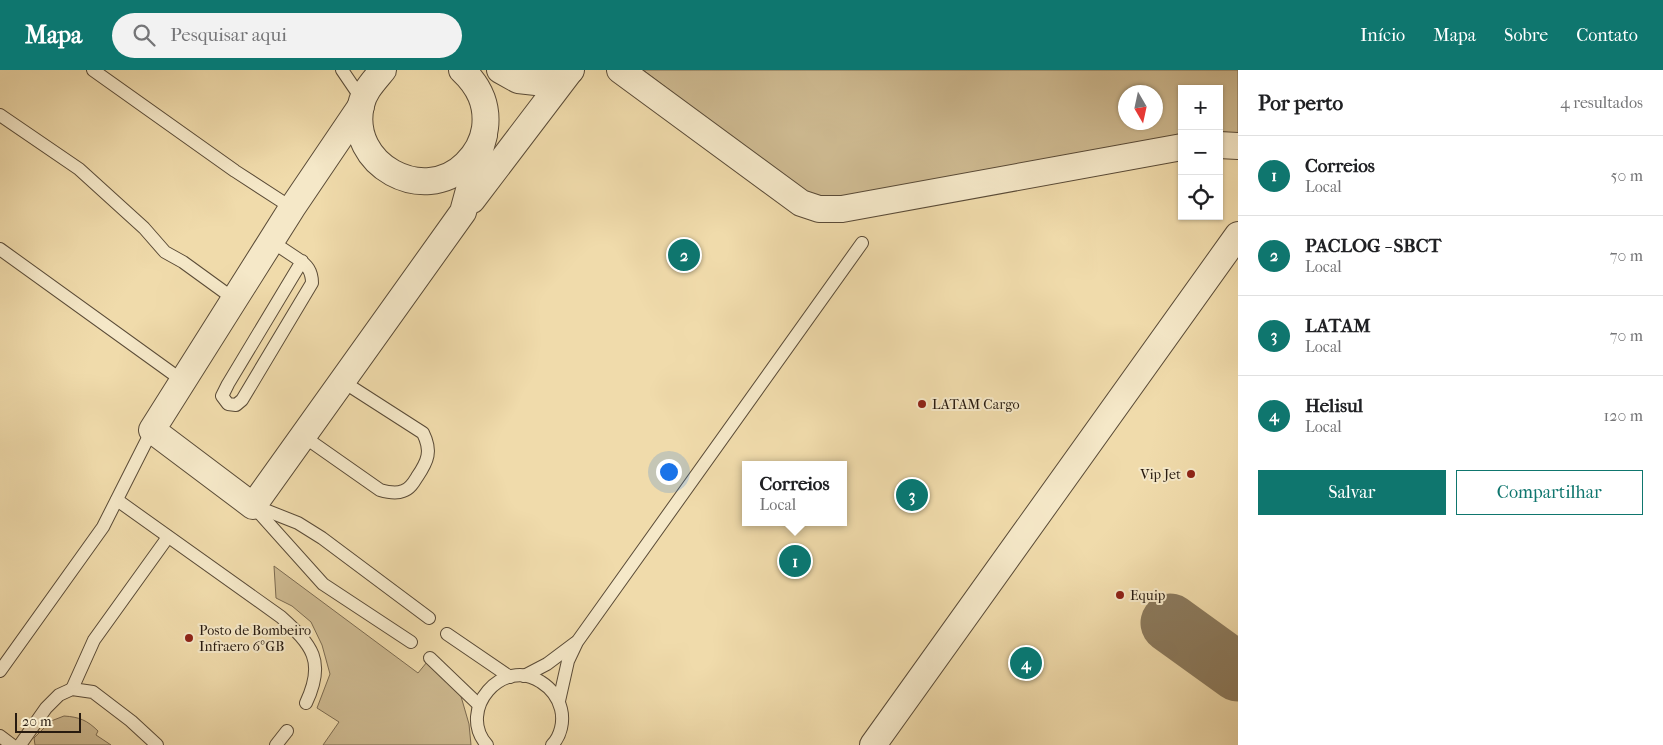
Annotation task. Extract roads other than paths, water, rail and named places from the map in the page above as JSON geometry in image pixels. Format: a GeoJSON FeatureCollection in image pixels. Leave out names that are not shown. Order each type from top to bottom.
{"type":"FeatureCollection","features":[{"type":"Feature","properties":{"kind":"street"},"geometry":{"type":"LineString","coordinates":[[383,70],[369,87],[362,103],[292,208],[152,430],[253,506],[463,212],[570,70]]}},
{"type":"Feature","properties":{"kind":"street"},"geometry":{"type":"LineString","coordinates":[[500,70],[518,80],[536,82],[570,70]]}},
{"type":"Feature","properties":{"kind":"street"},"geometry":{"type":"LineString","coordinates":[[620,70],[801,203],[819,209],[842,209],[1178,148]]}},
{"type":"Feature","properties":{"kind":"street"},"geometry":{"type":"LineString","coordinates":[[463,212],[484,135],[486,116],[482,98],[469,74]]}},
{"type":"Feature","properties":{"kind":"street"},"geometry":{"type":"LineString","coordinates":[[362,103],[360,128],[366,148],[380,165],[398,177],[419,182],[440,179],[460,170],[475,155],[484,135]]}},
{"type":"Feature","properties":{"kind":"street"},"geometry":{"type":"LineString","coordinates":[[1223,145],[1238,146]]}},
{"type":"Feature","properties":{"kind":"street"},"geometry":{"type":"LineString","coordinates":[[873,745],[1238,235]]}},
{"type":"Feature","properties":{"kind":"lane"},"geometry":{"type":"LineString","coordinates":[[93,70],[235,171],[292,208]]}},
{"type":"Feature","properties":{"kind":"lane"},"geometry":{"type":"LineString","coordinates":[[342,70],[362,103]]}},
{"type":"Feature","properties":{"kind":"lane"},"geometry":{"type":"LineString","coordinates":[[0,115],[79,169],[144,228],[165,252],[183,262],[234,299]]}},
{"type":"Feature","properties":{"kind":"lane"},"geometry":{"type":"LineString","coordinates":[[271,241],[302,261],[307,265],[311,272],[312,283],[242,400],[236,405],[228,404],[222,396],[228,384],[302,261]]}},
{"type":"Feature","properties":{"kind":"lane"},"geometry":{"type":"LineString","coordinates":[[559,701],[566,669],[577,642],[862,243]]}},
{"type":"Feature","properties":{"kind":"lane"},"geometry":{"type":"LineString","coordinates":[[0,249],[183,381]]}},
{"type":"Feature","properties":{"kind":"lane"},"geometry":{"type":"LineString","coordinates":[[302,436],[380,490],[393,493],[404,491],[412,484],[426,463],[428,442],[423,433],[342,381]]}},
{"type":"Feature","properties":{"kind":"lane"},"geometry":{"type":"LineString","coordinates":[[0,671],[103,528],[152,430]]}},
{"type":"Feature","properties":{"kind":"lane"},"geometry":{"type":"LineString","coordinates":[[117,500],[281,617],[302,636],[310,646],[316,664],[316,677],[306,703]]}},
{"type":"Feature","properties":{"kind":"lane"},"geometry":{"type":"LineString","coordinates":[[253,506],[298,522],[428,618]]}},
{"type":"Feature","properties":{"kind":"lane"},"geometry":{"type":"LineString","coordinates":[[253,506],[323,584],[411,642]]}},
{"type":"Feature","properties":{"kind":"lane"},"geometry":{"type":"LineString","coordinates":[[72,689],[94,640],[168,537]]}},
{"type":"Feature","properties":{"kind":"lane"},"geometry":{"type":"LineString","coordinates":[[447,634],[510,677]]}},
{"type":"Feature","properties":{"kind":"lane"},"geometry":{"type":"LineString","coordinates":[[524,676],[547,664],[577,642]]}},
{"type":"Feature","properties":{"kind":"lane"},"geometry":{"type":"LineString","coordinates":[[430,658],[480,705]]}},
{"type":"Feature","properties":{"kind":"lane"},"geometry":{"type":"LineString","coordinates":[[478,745],[479,731],[477,718],[486,692],[497,682],[510,677],[524,676],[539,680],[551,689],[559,701],[562,715],[561,730],[552,745]]}},
{"type":"Feature","properties":{"kind":"lane"},"geometry":{"type":"LineString","coordinates":[[20,745],[46,708],[59,695],[72,689],[93,692],[131,721],[157,745]]}},
{"type":"Feature","properties":{"kind":"lane"},"geometry":{"type":"LineString","coordinates":[[276,745],[287,731]]}},
{"type":"Feature","properties":{"kind":"lane"},"geometry":{"type":"LineString","coordinates":[[479,731],[487,745]]}},
{"type":"Feature","properties":{"kind":"lane"},"geometry":{"type":"LineString","coordinates":[[0,736],[12,745]]}},
{"type":"Feature","properties":{"kind":"place","name":"PACLOG - SBCT"},"geometry":{"type":"Point","coordinates":[684,255]}},
{"type":"Feature","properties":{"kind":"place","name":"LATAM Cargo"},"geometry":{"type":"Point","coordinates":[922,404]}},
{"type":"Feature","properties":{"kind":"place","name":"Vip Jet"},"geometry":{"type":"Point","coordinates":[1191,474]}},
{"type":"Feature","properties":{"kind":"place","name":"LATAM"},"geometry":{"type":"Point","coordinates":[912,495]}},
{"type":"Feature","properties":{"kind":"place","name":"Correios"},"geometry":{"type":"Point","coordinates":[795,561]}},
{"type":"Feature","properties":{"kind":"place","name":"Equip"},"geometry":{"type":"Point","coordinates":[1120,595]}},
{"type":"Feature","properties":{"kind":"place","name":"Posto de Bombeiro Infraero 6ºGB"},"geometry":{"type":"Point","coordinates":[189,638]}},
{"type":"Feature","properties":{"kind":"place","name":"Helisul"},"geometry":{"type":"Point","coordinates":[1026,663]}}]}
